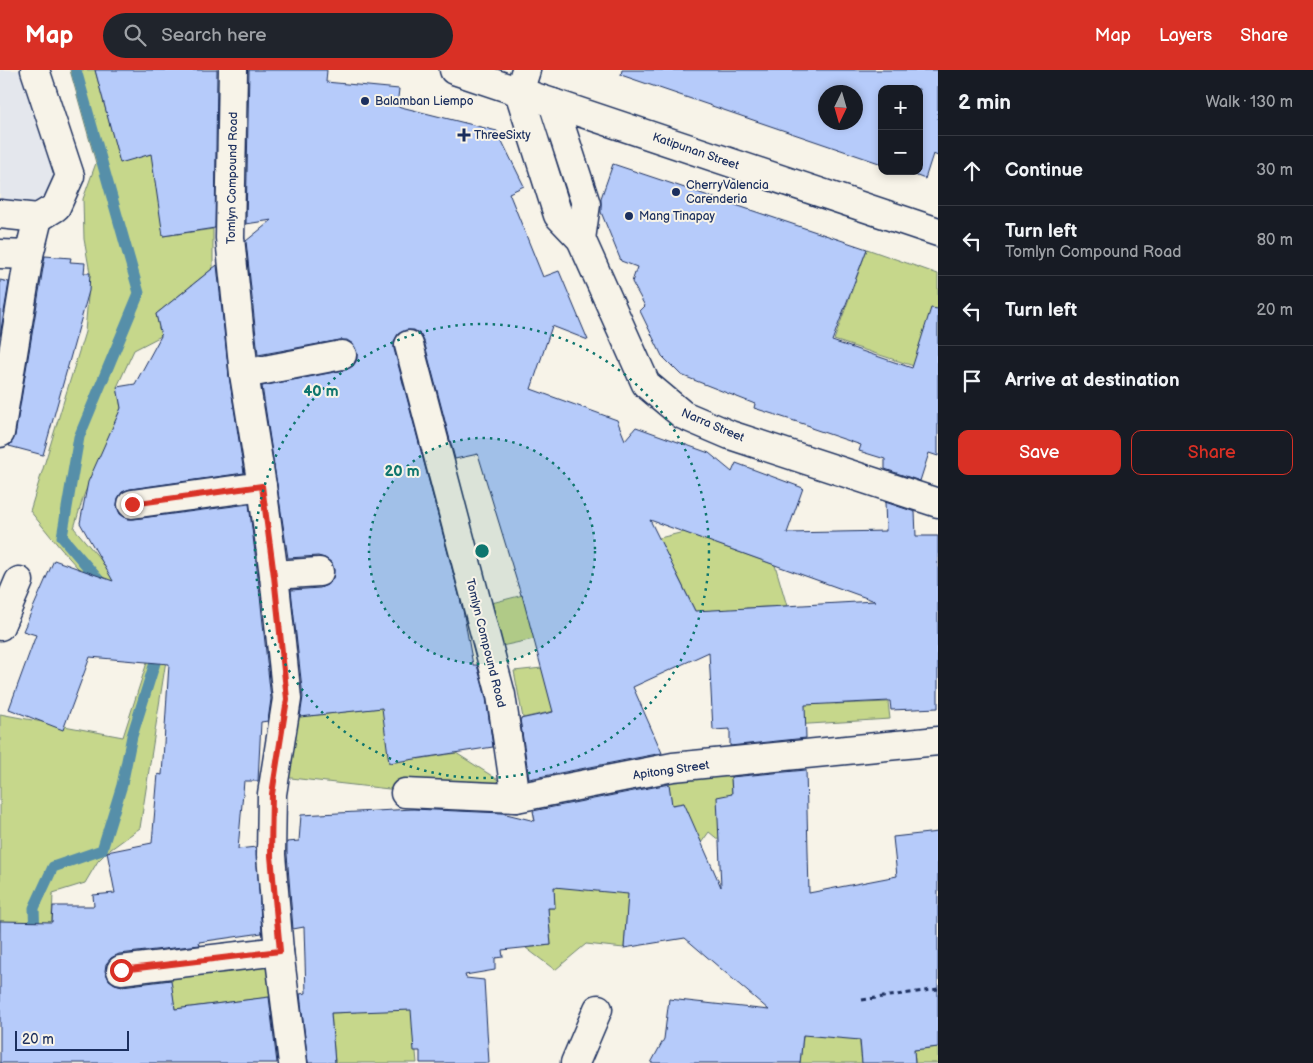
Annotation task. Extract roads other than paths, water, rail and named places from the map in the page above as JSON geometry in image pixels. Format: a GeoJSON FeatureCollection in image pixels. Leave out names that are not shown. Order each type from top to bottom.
{"type":"FeatureCollection","features":[{"type":"Feature","properties":{"kind":"street"},"geometry":{"type":"LineString","coordinates":[[0,214],[38,218],[56,207],[70,176],[35,70]]}},
{"type":"Feature","properties":{"kind":"street","name":"Tomlyn Compound Road"},"geometry":{"type":"LineString","coordinates":[[233,70],[230,238],[244,374],[274,576],[287,699],[272,794],[271,856],[293,1063]]}},
{"type":"Feature","properties":{"kind":"street","name":"Katipunan Street"},"geometry":{"type":"LineString","coordinates":[[454,70],[523,81],[553,103],[938,232]]}},
{"type":"Feature","properties":{"kind":"street","name":"Narra Street"},"geometry":{"type":"LineString","coordinates":[[523,81],[558,215],[581,239],[646,384],[683,415],[730,434],[938,503]]}},
{"type":"Feature","properties":{"kind":"street"},"geometry":{"type":"LineString","coordinates":[[553,103],[586,204],[581,239]]}},
{"type":"Feature","properties":{"kind":"street"},"geometry":{"type":"LineString","coordinates":[[0,433],[29,255],[38,218]]}},
{"type":"Feature","properties":{"kind":"street"},"geometry":{"type":"LineString","coordinates":[[0,254],[29,255]]}},
{"type":"Feature","properties":{"kind":"street","name":"Tomlyn Compound Road"},"geometry":{"type":"LineString","coordinates":[[409,345],[501,696],[516,798]]}},
{"type":"Feature","properties":{"kind":"street"},"geometry":{"type":"LineString","coordinates":[[244,374],[342,355]]}},
{"type":"Feature","properties":{"kind":"street"},"geometry":{"type":"LineString","coordinates":[[132,504],[262,486]]}},
{"type":"Feature","properties":{"kind":"street"},"geometry":{"type":"LineString","coordinates":[[274,576],[319,572]]}},
{"type":"Feature","properties":{"kind":"street"},"geometry":{"type":"LineString","coordinates":[[0,626],[19,581]]}},
{"type":"Feature","properties":{"kind":"street","name":"Apitong Street"},"geometry":{"type":"LineString","coordinates":[[405,794],[516,798],[673,767],[938,741]]}},
{"type":"Feature","properties":{"kind":"street"},"geometry":{"type":"LineString","coordinates":[[121,970],[280,951]]}},
{"type":"Feature","properties":{"kind":"street"},"geometry":{"type":"LineString","coordinates":[[575,1063],[598,1010]]}},
{"type":"Feature","properties":{"kind":"waterway"},"geometry":{"type":"LineString","coordinates":[[76,70],[139,293],[79,437],[62,537],[104,586]]}},
{"type":"Feature","properties":{"kind":"waterway"},"geometry":{"type":"LineString","coordinates":[[35,937],[34,908],[53,867],[102,850],[122,785],[132,736],[159,650]]}},
{"type":"Feature","properties":{"kind":"place","name":"Balamban Liempo"},"geometry":{"type":"Point","coordinates":[365,101]}},
{"type":"Feature","properties":{"kind":"place","name":"ThreeSixty"},"geometry":{"type":"Point","coordinates":[464,135]}},
{"type":"Feature","properties":{"kind":"place","name":"CherryValencia Carenderia"},"geometry":{"type":"Point","coordinates":[676,192]}},
{"type":"Feature","properties":{"kind":"place","name":"Mang Tinapay"},"geometry":{"type":"Point","coordinates":[629,216]}}]}
